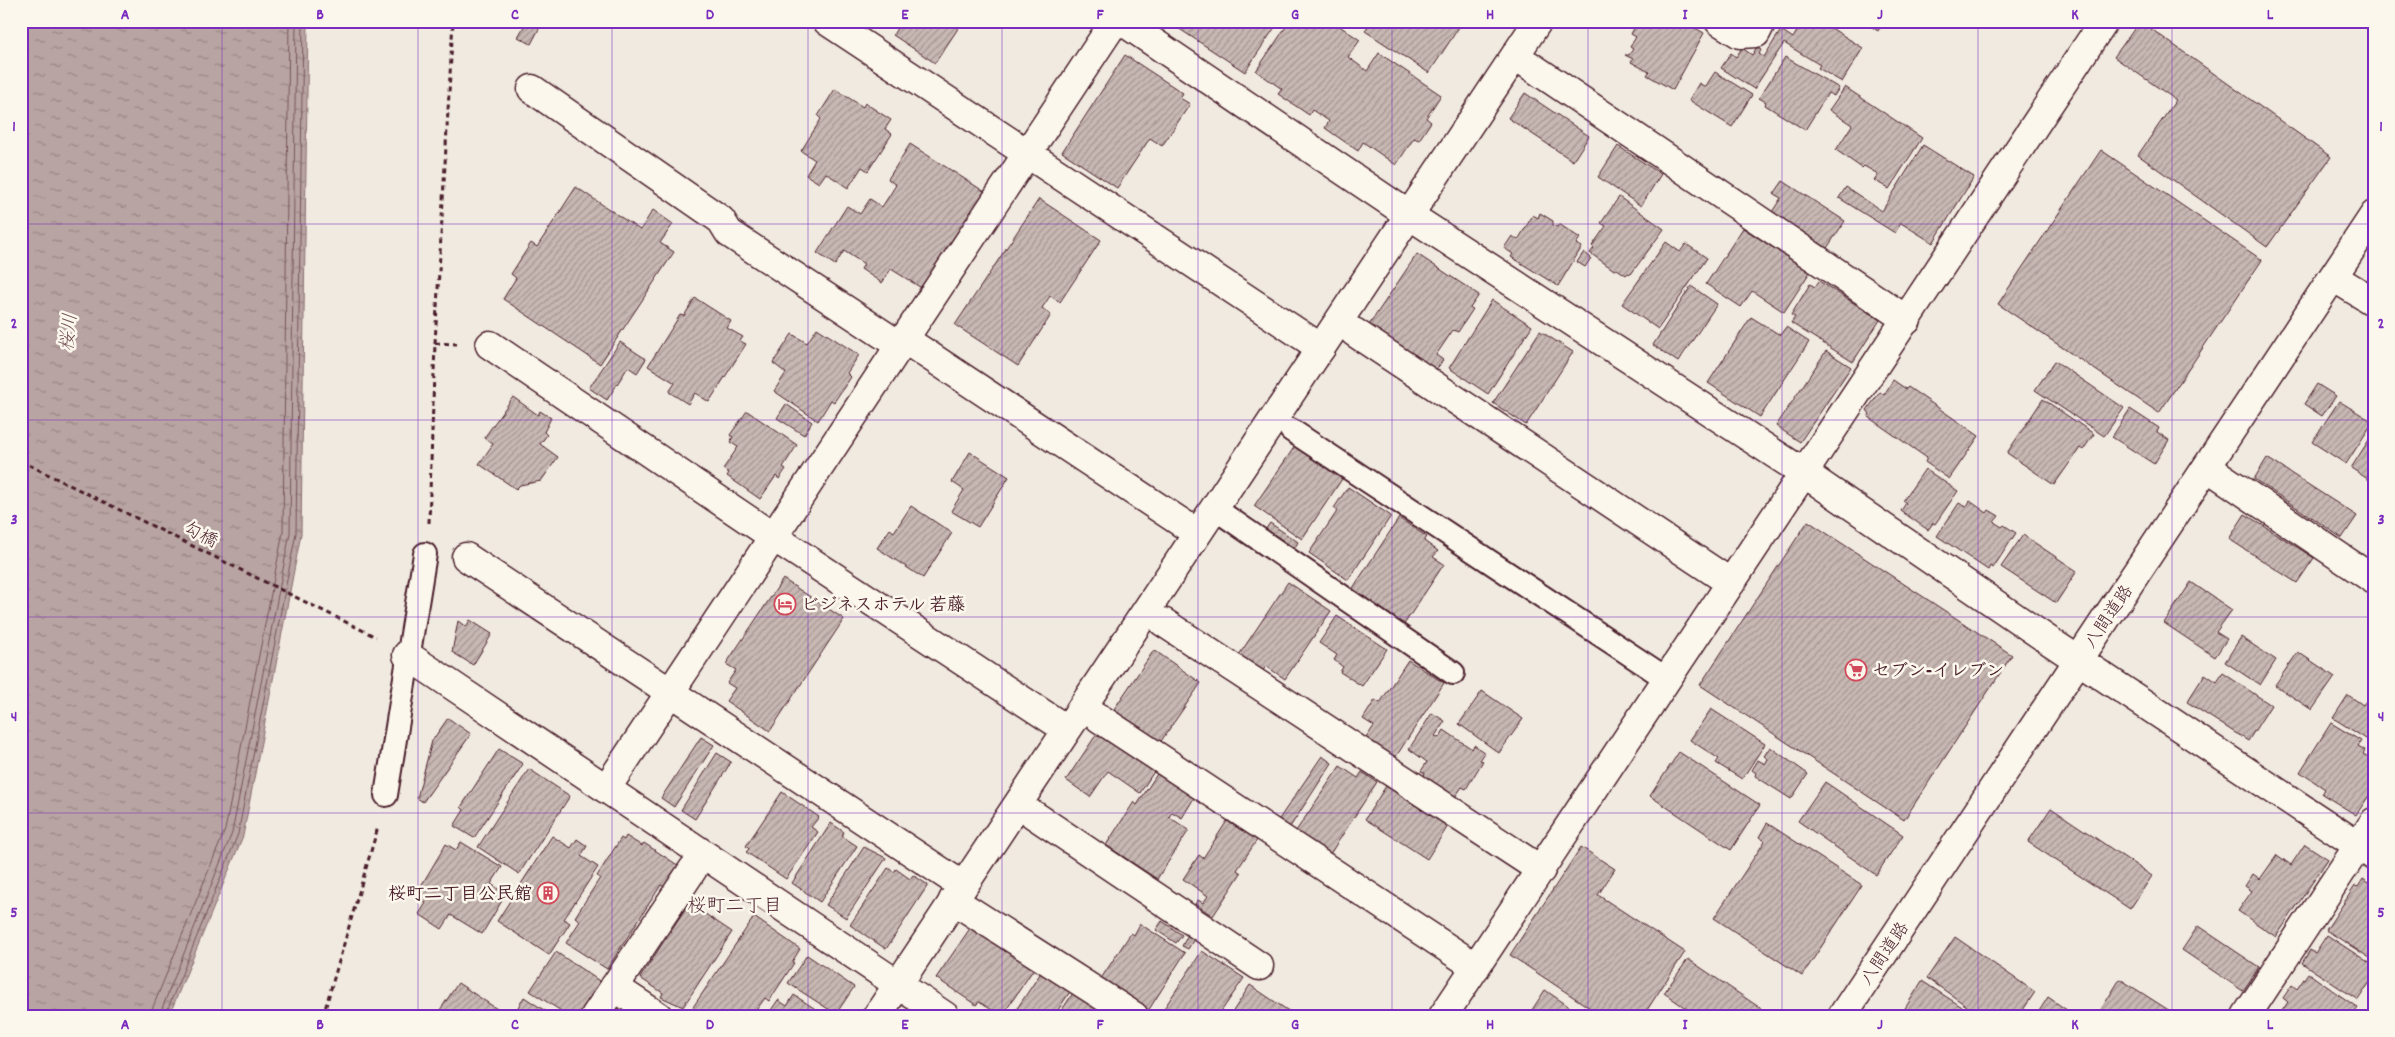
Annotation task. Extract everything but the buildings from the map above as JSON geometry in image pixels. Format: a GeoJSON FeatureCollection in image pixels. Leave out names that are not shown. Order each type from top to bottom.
{"type":"FeatureCollection","features":[{"type":"Feature","properties":{"kind":"street"},"geometry":{"type":"LineString","coordinates":[[827,21],[1321,348]]}},
{"type":"Feature","properties":{"kind":"street"},"geometry":{"type":"LineString","coordinates":[[606,789],[772,536],[1029,154],[1115,21]]}},
{"type":"Feature","properties":{"kind":"street"},"geometry":{"type":"LineString","coordinates":[[1122,21],[1409,214],[1804,473],[2079,660],[2366,851]]}},
{"type":"Feature","properties":{"kind":"street"},"geometry":{"type":"LineString","coordinates":[[877,1016],[1538,21]]}},
{"type":"Feature","properties":{"kind":"street"},"geometry":{"type":"LineString","coordinates":[[1719,21],[1740,34],[1756,33],[1762,21]]}},
{"type":"Feature","properties":{"kind":"street"},"geometry":{"type":"LineString","coordinates":[[1443,1016],[2104,21]]}},
{"type":"Feature","properties":{"kind":"street"},"geometry":{"type":"LineString","coordinates":[[1530,65],[1907,320]]}},
{"type":"Feature","properties":{"kind":"street"},"geometry":{"type":"LineString","coordinates":[[532,89],[721,220],[729,232],[1197,533]]}},
{"type":"Feature","properties":{"kind":"street","name":"八間道路"},"geometry":{"type":"LineString","coordinates":[[1842,1016],[2374,215]]}},
{"type":"Feature","properties":{"kind":"street"},"geometry":{"type":"LineString","coordinates":[[2333,277],[2374,302]]}},
{"type":"Feature","properties":{"kind":"street"},"geometry":{"type":"LineString","coordinates":[[1354,332],[1731,582]]}},
{"type":"Feature","properties":{"kind":"street"},"geometry":{"type":"LineString","coordinates":[[490,345],[772,536],[1066,729]]}},
{"type":"Feature","properties":{"kind":"street"},"geometry":{"type":"LineString","coordinates":[[2207,467],[2374,580]]}},
{"type":"Feature","properties":{"kind":"street"},"geometry":{"type":"LineString","coordinates":[[466,558],[671,691],[1134,1016]]}},
{"type":"Feature","properties":{"kind":"street"},"geometry":{"type":"LineString","coordinates":[[1163,622],[1541,870]]}},
{"type":"Feature","properties":{"kind":"street"},"geometry":{"type":"LineString","coordinates":[[407,655],[945,1016]]}},
{"type":"Feature","properties":{"kind":"street"},"geometry":{"type":"LineString","coordinates":[[1099,718],[1476,967]]}},
{"type":"Feature","properties":{"kind":"street"},"geometry":{"type":"LineString","coordinates":[[1034,815],[1259,966]]}},
{"type":"Feature","properties":{"kind":"street"},"geometry":{"type":"LineString","coordinates":[[2246,1016],[2366,851],[2374,822]]}},
{"type":"Feature","properties":{"kind":"street"},"geometry":{"type":"LineString","coordinates":[[595,1016],[693,869]]}},
{"type":"Feature","properties":{"kind":"street"},"geometry":{"type":"LineString","coordinates":[[614,987],[658,1016]]}},
{"type":"Feature","properties":{"kind":"lane"},"geometry":{"type":"LineString","coordinates":[[1291,430],[1667,679]]}},
{"type":"Feature","properties":{"kind":"lane"},"geometry":{"type":"LineString","coordinates":[[1214,508],[1453,673]]}},
{"type":"Feature","properties":{"kind":"lane"},"geometry":{"type":"LineString","coordinates":[[386,795],[407,655],[425,554]]}},
{"type":"Feature","properties":{"kind":"path"},"geometry":{"type":"LineString","coordinates":[[425,554],[429,530],[435,343],[453,21]]}},
{"type":"Feature","properties":{"kind":"path","name":"勾橋"},"geometry":{"type":"LineString","coordinates":[[21,461],[368,632]]}},
{"type":"Feature","properties":{"kind":"path"},"geometry":{"type":"LineString","coordinates":[[323,1016],[372,854],[386,795]]}},
{"type":"Feature","properties":{"kind":"water","name":"桜川"},"geometry":{"type":"Polygon","coordinates":[[[21,21],[308,21],[301,534],[243,836],[169,1016],[21,1016],[21,21]]]}},
{"type":"Feature","properties":{"kind":"place","name":"ビジネスホテル 若藤"},"geometry":{"type":"Point","coordinates":[785,604]}},
{"type":"Feature","properties":{"kind":"place","name":"セブン-イレブン"},"geometry":{"type":"Point","coordinates":[1856,670]}},
{"type":"Feature","properties":{"kind":"place","name":"桜町二丁目公民館"},"geometry":{"type":"Point","coordinates":[548,893]}},
{"type":"Feature","properties":{"kind":"district","name":"桜町二丁目"},"geometry":{"type":"Point","coordinates":[735,904]}}]}
